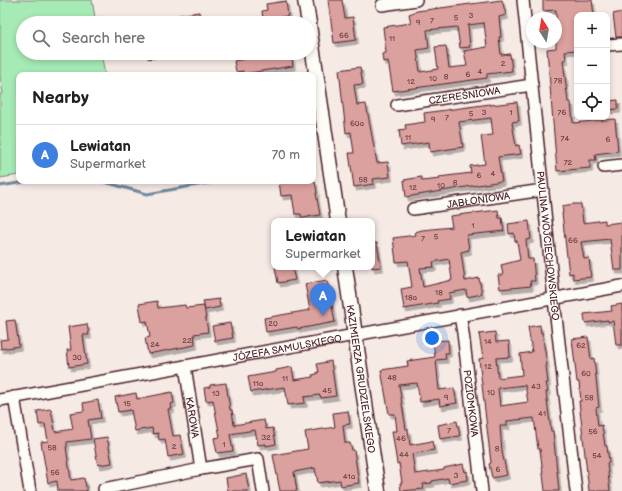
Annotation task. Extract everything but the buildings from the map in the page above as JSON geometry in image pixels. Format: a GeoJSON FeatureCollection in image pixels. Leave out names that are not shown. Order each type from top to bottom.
{"type":"FeatureCollection","features":[{"type":"Feature","properties":{"kind":"street"},"geometry":{"type":"LineString","coordinates":[[306,0],[308,16]]}},
{"type":"Feature","properties":{"kind":"street"},"geometry":{"type":"LineString","coordinates":[[382,5],[416,0]]}},
{"type":"Feature","properties":{"kind":"street","name":"PAULINA WOJCIECHOWSKIEGO"},"geometry":{"type":"LineString","coordinates":[[523,0],[554,299],[576,491]]}},
{"type":"Feature","properties":{"kind":"street"},"geometry":{"type":"LineString","coordinates":[[610,45],[622,44]]}},
{"type":"Feature","properties":{"kind":"street"},"geometry":{"type":"LineString","coordinates":[[314,60],[316,72]]}},
{"type":"Feature","properties":{"kind":"street"},"geometry":{"type":"LineString","coordinates":[[316,75],[338,218]]}},
{"type":"Feature","properties":{"kind":"street","name":"CZEREŚNIOWA"},"geometry":{"type":"LineString","coordinates":[[397,105],[532,85]]}},
{"type":"Feature","properties":{"kind":"street"},"geometry":{"type":"LineString","coordinates":[[604,167],[622,165]]}},
{"type":"Feature","properties":{"kind":"street","name":"JABŁONIOWA"},"geometry":{"type":"LineString","coordinates":[[413,209],[543,190]]}},
{"type":"Feature","properties":{"kind":"street","name":"KAZIMIERZA GRUDZIELSKIEGO"},"geometry":{"type":"LineString","coordinates":[[345,270],[378,491]]}},
{"type":"Feature","properties":{"kind":"street","name":"JÓZEFA SAMULSKIEGO"},"geometry":{"type":"LineString","coordinates":[[0,400],[622,286]]}},
{"type":"Feature","properties":{"kind":"street","name":"POZIOMKOWA"},"geometry":{"type":"LineString","coordinates":[[460,315],[482,491]]}},
{"type":"Feature","properties":{"kind":"street","name":"KAROWA"},"geometry":{"type":"LineString","coordinates":[[185,366],[201,469]]}},
{"type":"Feature","properties":{"kind":"street"},"geometry":{"type":"LineString","coordinates":[[14,397],[30,491]]}},
{"type":"Feature","properties":{"kind":"street"},"geometry":{"type":"LineString","coordinates":[[104,489],[147,486],[201,469],[258,459],[263,491]]}},
{"type":"Feature","properties":{"kind":"green space"},"geometry":{"type":"Polygon","coordinates":[[[0,0],[92,0],[95,16],[16,16],[16,60],[102,60],[104,72],[16,72],[16,175],[0,178],[0,94],[3,94],[0,76],[0,0]]]}},
{"type":"Feature","properties":{"kind":"waterway"},"geometry":{"type":"LineString","coordinates":[[0,186],[16,184]]}},
{"type":"Feature","properties":{"kind":"waterway"},"geometry":{"type":"LineString","coordinates":[[112,184],[147,194],[203,184]]}},
{"type":"Feature","properties":{"kind":"place","name":"Lewiatan"},"geometry":{"type":"Point","coordinates":[323,316]}}]}
